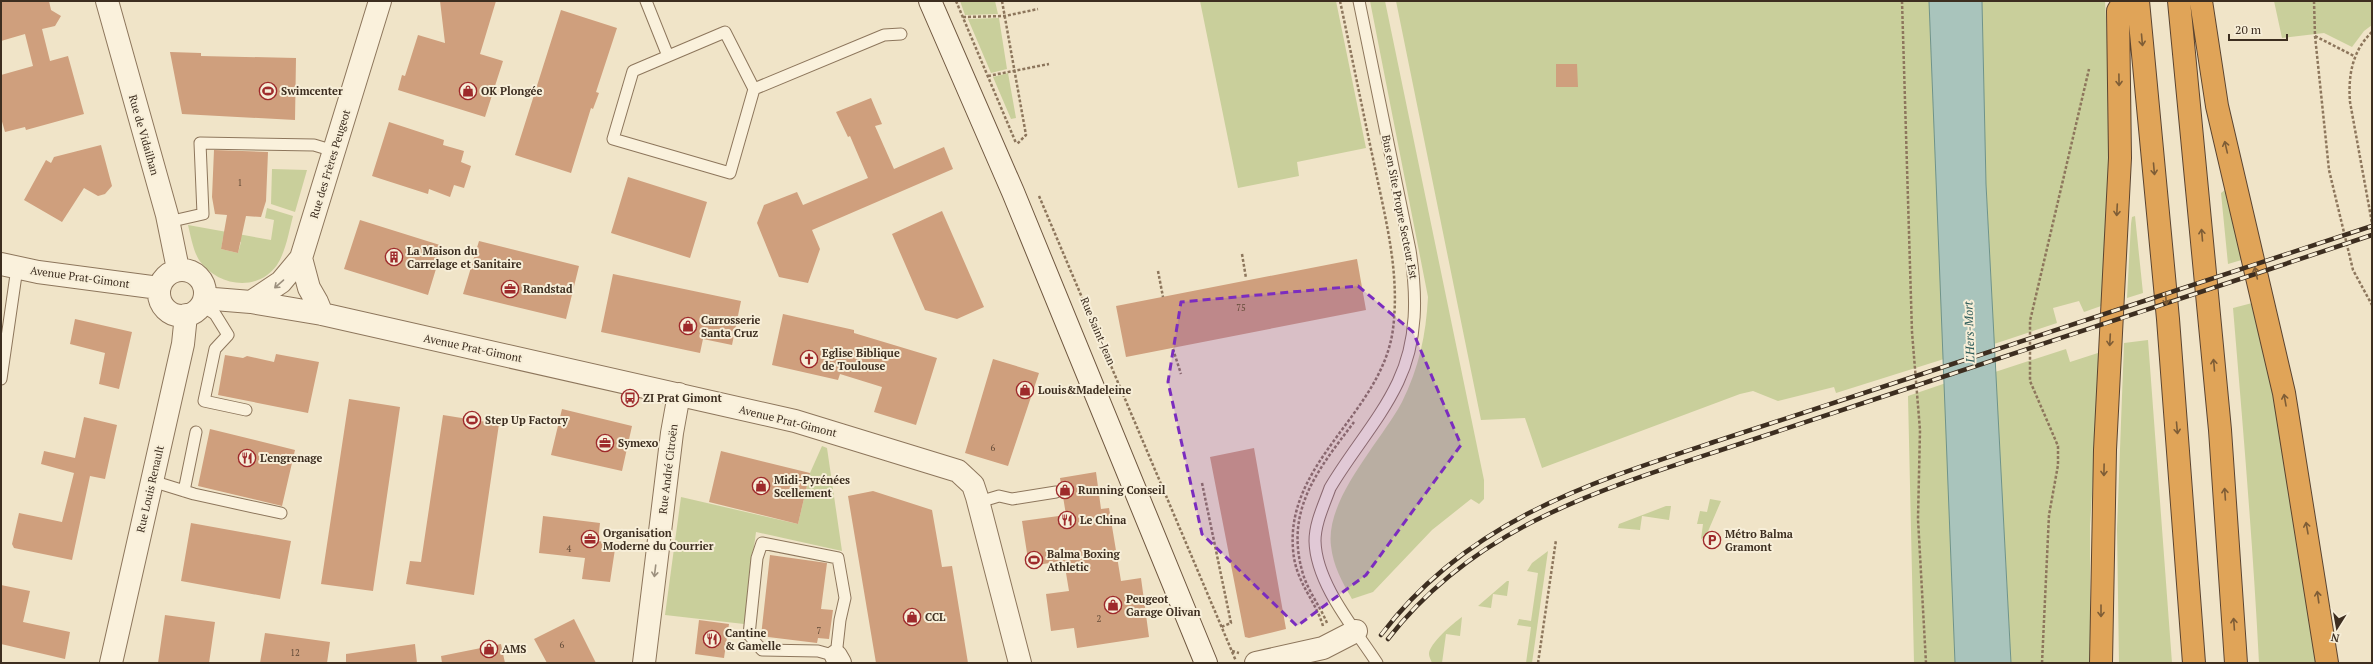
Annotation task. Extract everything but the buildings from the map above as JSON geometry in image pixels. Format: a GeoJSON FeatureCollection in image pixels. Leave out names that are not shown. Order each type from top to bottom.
{"type":"FeatureCollection","features":[{"type":"Feature","properties":{"kind":"highway"},"geometry":{"type":"LineString","coordinates":[[2101,663],[2104,450],[2120,158],[2118,11],[2124,1]]}},
{"type":"Feature","properties":{"kind":"highway"},"geometry":{"type":"LineString","coordinates":[[2138,1],[2169,327],[2194,663]]}},
{"type":"Feature","properties":{"kind":"highway"},"geometry":{"type":"LineString","coordinates":[[2179,1],[2220,430],[2236,663]]}},
{"type":"Feature","properties":{"kind":"highway"},"geometry":{"type":"LineString","coordinates":[[2201,1],[2217,106],[2284,394],[2327,663]]}},
{"type":"Feature","properties":{"kind":"street","name":"Rue de Vidailhan"},"geometry":{"type":"LineString","coordinates":[[107,1],[168,222],[178,270]]}},
{"type":"Feature","properties":{"kind":"street","name":"Rue des Frères Peugeot"},"geometry":{"type":"LineString","coordinates":[[251,302],[281,282],[301,258],[380,1]]}},
{"type":"Feature","properties":{"kind":"street"},"geometry":{"type":"LineString","coordinates":[[930,1],[1013,192],[1206,663]]}},
{"type":"Feature","properties":{"kind":"street"},"geometry":{"type":"LineString","coordinates":[[301,258],[309,288],[322,314]]}},
{"type":"Feature","properties":{"kind":"street","name":"Avenue Prat-Gimont"},"geometry":{"type":"LineString","coordinates":[[9,266],[158,288]]}},
{"type":"Feature","properties":{"kind":"street"},"geometry":{"type":"LineString","coordinates":[[185,269],[196,274],[203,284],[197,305],[171,314],[165,309],[158,296],[158,288],[166,275],[178,270],[185,269]]}},
{"type":"Feature","properties":{"kind":"street","name":"Avenue Prat-Gimont"},"geometry":{"type":"LineString","coordinates":[[197,305],[214,300],[251,302],[322,314],[795,421],[958,471],[973,485],[979,502],[1020,663]]}},
{"type":"Feature","properties":{"kind":"street","name":"Rue Louis Renault"},"geometry":{"type":"LineString","coordinates":[[111,663],[183,344],[197,305]]}},
{"type":"Feature","properties":{"kind":"street","name":"Rue André Citroën"},"geometry":{"type":"LineString","coordinates":[[644,663],[671,440],[679,394]]}},
{"type":"Feature","properties":{"kind":"street"},"geometry":{"type":"LineString","coordinates":[[1256,663],[1311,658],[1356,631]]}},
{"type":"Feature","properties":{"kind":"lane"},"geometry":{"type":"LineString","coordinates":[[646,1],[668,56]]}},
{"type":"Feature","properties":{"kind":"lane","name":"Bus en Site Propre Secteur Est"},"geometry":{"type":"LineString","coordinates":[[1359,1],[1410,250],[1415,308],[1411,342],[1398,382],[1336,478],[1323,507],[1317,526],[1315,540],[1320,569],[1338,603],[1377,663]]}},
{"type":"Feature","properties":{"kind":"lane"},"geometry":{"type":"LineString","coordinates":[[725,32],[754,89],[730,173],[613,139],[633,71],[725,32]]}},
{"type":"Feature","properties":{"kind":"lane"},"geometry":{"type":"LineString","coordinates":[[754,89],[884,35],[901,34]]}},
{"type":"Feature","properties":{"kind":"lane"},"geometry":{"type":"LineString","coordinates":[[168,222],[203,214],[200,144],[314,145],[334,151]]}},
{"type":"Feature","properties":{"kind":"lane"},"geometry":{"type":"LineString","coordinates":[[1,379],[9,266]]}},
{"type":"Feature","properties":{"kind":"lane"},"geometry":{"type":"LineString","coordinates":[[197,305],[215,314],[228,336],[215,350],[204,401],[246,410]]}},
{"type":"Feature","properties":{"kind":"lane"},"geometry":{"type":"LineString","coordinates":[[184,491],[196,432]]}},
{"type":"Feature","properties":{"kind":"lane"},"geometry":{"type":"LineString","coordinates":[[152,481],[184,491],[281,513]]}},
{"type":"Feature","properties":{"kind":"lane"},"geometry":{"type":"LineString","coordinates":[[979,502],[999,496],[1012,499],[1056,492]]}},
{"type":"Feature","properties":{"kind":"lane"},"geometry":{"type":"LineString","coordinates":[[762,543],[838,558],[845,598],[840,620],[838,659],[818,651],[762,650],[749,635],[757,558],[762,543]]}},
{"type":"Feature","properties":{"kind":"path"},"geometry":{"type":"LineString","coordinates":[[956,1],[1019,151]]}},
{"type":"Feature","properties":{"kind":"path"},"geometry":{"type":"LineString","coordinates":[[1002,1],[1026,135],[1017,144]]}},
{"type":"Feature","properties":{"kind":"path"},"geometry":{"type":"LineString","coordinates":[[1323,628],[1297,572],[1293,550],[1296,510],[1313,471],[1362,403],[1375,381],[1389,343],[1395,302],[1390,241],[1340,1]]}},
{"type":"Feature","properties":{"kind":"path"},"geometry":{"type":"LineString","coordinates":[[1902,1],[1912,332],[1920,430],[1918,519],[1926,663]]}},
{"type":"Feature","properties":{"kind":"path"},"geometry":{"type":"LineString","coordinates":[[2314,1],[2315,36],[2329,170],[2353,270],[2372,305]]}},
{"type":"Feature","properties":{"kind":"path"},"geometry":{"type":"LineString","coordinates":[[963,17],[1005,16],[1038,9]]}},
{"type":"Feature","properties":{"kind":"path"},"geometry":{"type":"LineString","coordinates":[[2372,32],[2354,56],[2349,88],[2350,102],[2372,223]]}},
{"type":"Feature","properties":{"kind":"path"},"geometry":{"type":"LineString","coordinates":[[2315,36],[2354,56]]}},
{"type":"Feature","properties":{"kind":"path"},"geometry":{"type":"LineString","coordinates":[[988,76],[1049,64]]}},
{"type":"Feature","properties":{"kind":"path"},"geometry":{"type":"LineString","coordinates":[[2042,663],[2049,515],[2058,465],[2058,446],[2030,381],[2030,321],[2089,69]]}},
{"type":"Feature","properties":{"kind":"path"},"geometry":{"type":"LineString","coordinates":[[1374,140],[1394,240]]}},
{"type":"Feature","properties":{"kind":"path","name":"Rue Saint-Jean"},"geometry":{"type":"LineString","coordinates":[[1036,191],[1056,233],[1236,663]]}},
{"type":"Feature","properties":{"kind":"path"},"geometry":{"type":"LineString","coordinates":[[1242,254],[1246,278]]}},
{"type":"Feature","properties":{"kind":"path"},"geometry":{"type":"LineString","coordinates":[[1158,271],[1163,297]]}},
{"type":"Feature","properties":{"kind":"path"},"geometry":{"type":"LineString","coordinates":[[1173,348],[1181,374]]}},
{"type":"Feature","properties":{"kind":"path"},"geometry":{"type":"LineString","coordinates":[[1327,625],[1303,575],[1297,542],[1298,524],[1304,498],[1316,475],[1358,416]]}},
{"type":"Feature","properties":{"kind":"path"},"geometry":{"type":"LineString","coordinates":[[1202,484],[1231,623],[1221,627]]}},
{"type":"Feature","properties":{"kind":"path"},"geometry":{"type":"LineString","coordinates":[[1538,663],[1556,540]]}},
{"type":"Feature","properties":{"kind":"highlighted area"},"geometry":{"type":"Polygon","coordinates":[[[1358,286],[1413,332],[1461,445],[1366,575],[1297,626],[1202,534],[1168,382],[1181,302],[1358,286]]]}},
{"type":"Feature","properties":{"kind":"green space"},"geometry":{"type":"Polygon","coordinates":[[[960,1],[995,1],[998,14],[965,15],[960,1]]]}},
{"type":"Feature","properties":{"kind":"green space"},"geometry":{"type":"Polygon","coordinates":[[[1200,1],[1336,1],[1366,148],[1297,162],[1299,176],[1238,188],[1200,1]]]}},
{"type":"Feature","properties":{"kind":"green space"},"geometry":{"type":"Polygon","coordinates":[[[1370,1],[1385,1],[1484,480],[1484,499],[1479,504],[1471,499],[1432,530],[1373,592],[1352,599],[1341,580],[1336,567],[1331,546],[1331,528],[1336,509],[1345,491],[1402,402],[1408,389],[1421,351],[1428,297],[1370,1]]]}},
{"type":"Feature","properties":{"kind":"green space"},"geometry":{"type":"Polygon","coordinates":[[[1396,1],[1929,1],[1944,359],[1836,393],[1834,387],[1778,401],[1753,391],[1740,394],[1542,468],[1525,418],[1481,420],[1396,1]]]}},
{"type":"Feature","properties":{"kind":"green space"},"geometry":{"type":"Polygon","coordinates":[[[1982,1],[2105,1],[2107,39],[2109,153],[2104,305],[2084,312],[2079,301],[2053,308],[2057,323],[1994,344],[1986,184],[1982,1]]]}},
{"type":"Feature","properties":{"kind":"green space"},"geometry":{"type":"Polygon","coordinates":[[[2274,1],[2372,1],[2372,25],[2364,31],[2352,47],[2324,33],[2282,38],[2274,1]]]}},
{"type":"Feature","properties":{"kind":"green space"},"geometry":{"type":"Polygon","coordinates":[[[999,18],[1007,69],[991,73],[968,19],[999,18]]]}},
{"type":"Feature","properties":{"kind":"green space"},"geometry":{"type":"Polygon","coordinates":[[[1008,73],[1016,118],[1011,119],[993,77],[1008,73]]]}},
{"type":"Feature","properties":{"kind":"green space"},"geometry":{"type":"Polygon","coordinates":[[[272,169],[307,170],[295,212],[271,204],[272,169]]]}},
{"type":"Feature","properties":{"kind":"green space"},"geometry":{"type":"Polygon","coordinates":[[[2225,190],[2245,259],[2228,264],[2221,193],[2225,190]]]}},
{"type":"Feature","properties":{"kind":"green space"},"geometry":{"type":"Polygon","coordinates":[[[267,208],[293,216],[283,254],[277,265],[269,274],[259,280],[248,283],[237,283],[216,276],[199,260],[188,225],[271,240],[274,220],[265,218],[267,208]],[[223,238],[221,249],[238,253],[241,242],[223,238]]]}},
{"type":"Feature","properties":{"kind":"green space"},"geometry":{"type":"Polygon","coordinates":[[[2135,216],[2143,293],[2127,298],[2131,224],[2132,217],[2135,216]]]}},
{"type":"Feature","properties":{"kind":"green space"},"geometry":{"type":"Polygon","coordinates":[[[2256,302],[2298,527],[2311,618],[2315,663],[2259,663],[2251,530],[2233,308],[2256,302]]]}},
{"type":"Feature","properties":{"kind":"green space"},"geometry":{"type":"Polygon","coordinates":[[[2148,340],[2172,663],[2119,663],[2117,529],[2124,343],[2148,340]]]}},
{"type":"Feature","properties":{"kind":"green space"},"geometry":{"type":"Polygon","coordinates":[[[2066,349],[2070,362],[2101,352],[2090,526],[2090,663],[2011,663],[1995,372],[2066,349]]]}},
{"type":"Feature","properties":{"kind":"green space"},"geometry":{"type":"Polygon","coordinates":[[[1946,383],[1955,663],[1914,663],[1908,396],[1946,383]]]}},
{"type":"Feature","properties":{"kind":"green space"},"geometry":{"type":"Polygon","coordinates":[[[822,446],[827,448],[842,551],[756,532],[744,624],[665,615],[681,497],[798,524],[810,473],[822,446]]]}},
{"type":"Feature","properties":{"kind":"green space"},"geometry":{"type":"Polygon","coordinates":[[[1710,499],[1721,501],[1706,536],[1701,539],[1703,524],[1697,524],[1700,511],[1707,512],[1710,499]]]}},
{"type":"Feature","properties":{"kind":"green space"},"geometry":{"type":"Polygon","coordinates":[[[1666,506],[1671,506],[1669,520],[1642,516],[1640,530],[1618,528],[1619,524],[1666,506]]]}},
{"type":"Feature","properties":{"kind":"green space"},"geometry":{"type":"Polygon","coordinates":[[[1548,551],[1532,663],[1526,663],[1531,627],[1517,625],[1519,619],[1531,621],[1538,573],[1527,571],[1532,563],[1548,551]]]}},
{"type":"Feature","properties":{"kind":"green space"},"geometry":{"type":"Polygon","coordinates":[[[1507,581],[1509,581],[1507,596],[1493,594],[1491,608],[1478,606],[1507,581]]]}},
{"type":"Feature","properties":{"kind":"green space"},"geometry":{"type":"Polygon","coordinates":[[[1462,617],[1460,636],[1446,634],[1442,663],[1432,663],[1429,654],[1433,645],[1437,639],[1462,617]]]}},
{"type":"Feature","properties":{"kind":"water","name":"L'Hers-Mort"},"geometry":{"type":"Polygon","coordinates":[[[1929,1],[1982,1],[1986,184],[2011,663],[1955,663],[1929,1]]]}},
{"type":"Feature","properties":{"kind":"railway"},"geometry":{"type":"LineString","coordinates":[[1381,635],[1415,595],[1452,562],[1492,534],[1534,510],[1578,490],[1671,456],[2372,226]]}},
{"type":"Feature","properties":{"kind":"railway"},"geometry":{"type":"LineString","coordinates":[[1388,639],[1421,601],[1457,570],[1496,543],[1536,520],[1579,500],[1668,467],[2372,235]]}},
{"type":"Feature","properties":{"kind":"place","name":"Swimcenter"},"geometry":{"type":"Point","coordinates":[268,91]}},
{"type":"Feature","properties":{"kind":"place","name":"OK Plongée"},"geometry":{"type":"Point","coordinates":[468,91]}},
{"type":"Feature","properties":{"kind":"place","name":"La Maison du Carrelage et Sanitaire"},"geometry":{"type":"Point","coordinates":[394,257]}},
{"type":"Feature","properties":{"kind":"place","name":"Randstad"},"geometry":{"type":"Point","coordinates":[510,289]}},
{"type":"Feature","properties":{"kind":"place","name":"Carrosserie Santa Cruz"},"geometry":{"type":"Point","coordinates":[688,326]}},
{"type":"Feature","properties":{"kind":"place","name":"Eglise Biblique de Toulouse"},"geometry":{"type":"Point","coordinates":[809,359]}},
{"type":"Feature","properties":{"kind":"place","name":"Louis&Madeleine"},"geometry":{"type":"Point","coordinates":[1025,390]}},
{"type":"Feature","properties":{"kind":"place","name":"ZI Prat Gimont"},"geometry":{"type":"Point","coordinates":[630,398]}},
{"type":"Feature","properties":{"kind":"place","name":"Step Up Factory"},"geometry":{"type":"Point","coordinates":[472,420]}},
{"type":"Feature","properties":{"kind":"place","name":"Symexo"},"geometry":{"type":"Point","coordinates":[605,443]}},
{"type":"Feature","properties":{"kind":"place","name":"L'engrenage"},"geometry":{"type":"Point","coordinates":[247,458]}},
{"type":"Feature","properties":{"kind":"place","name":"Midi-Pyrénées Scellement"},"geometry":{"type":"Point","coordinates":[761,486]}},
{"type":"Feature","properties":{"kind":"place","name":"Running Conseil"},"geometry":{"type":"Point","coordinates":[1065,490]}},
{"type":"Feature","properties":{"kind":"place","name":"Le China"},"geometry":{"type":"Point","coordinates":[1067,520]}},
{"type":"Feature","properties":{"kind":"place","name":"Organisation Moderne du Courrier"},"geometry":{"type":"Point","coordinates":[590,539]}},
{"type":"Feature","properties":{"kind":"place","name":"Métro Balma Gramont"},"geometry":{"type":"Point","coordinates":[1712,540]}},
{"type":"Feature","properties":{"kind":"place","name":"Balma Boxing Athletic"},"geometry":{"type":"Point","coordinates":[1034,560]}},
{"type":"Feature","properties":{"kind":"place","name":"Peugeot Garage Olivan"},"geometry":{"type":"Point","coordinates":[1113,605]}},
{"type":"Feature","properties":{"kind":"place","name":"CCL"},"geometry":{"type":"Point","coordinates":[912,617]}},
{"type":"Feature","properties":{"kind":"place","name":"Cantine & Gamelle"},"geometry":{"type":"Point","coordinates":[712,639]}},
{"type":"Feature","properties":{"kind":"place","name":"AMS"},"geometry":{"type":"Point","coordinates":[489,649]}}]}
